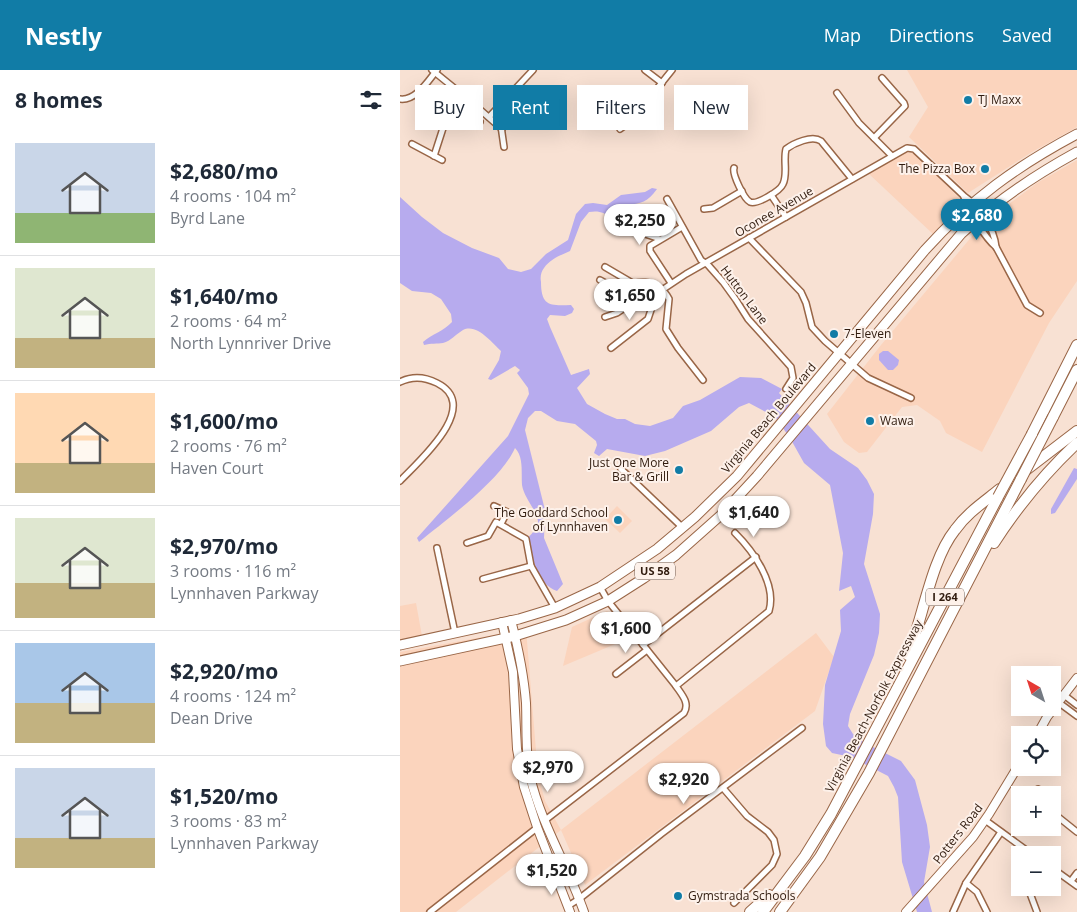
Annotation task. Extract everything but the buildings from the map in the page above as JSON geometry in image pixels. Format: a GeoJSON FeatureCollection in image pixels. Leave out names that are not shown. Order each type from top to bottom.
{"type":"FeatureCollection","features":[{"type":"Feature","properties":{"kind":"highway","name":"Virginia Beach-Norfolk Expressway"},"geometry":{"type":"LineString","coordinates":[[763,912],[797,868],[831,814],[1032,434],[1077,344]]}},
{"type":"Feature","properties":{"kind":"highway","name":"Virginia Beach-Norfolk Expressway"},"geometry":{"type":"LineString","coordinates":[[780,912],[824,851],[869,773],[1077,370]]}},
{"type":"Feature","properties":{"kind":"highway"},"geometry":{"type":"LineString","coordinates":[[892,698],[915,639],[936,566],[944,547],[954,531],[970,512],[1077,431]]}},
{"type":"Feature","properties":{"kind":"highway"},"geometry":{"type":"LineString","coordinates":[[971,577],[1026,497],[1056,463],[1077,443]]}},
{"type":"Feature","properties":{"kind":"highway"},"geometry":{"type":"LineString","coordinates":[[750,912],[758,907],[797,868]]}},
{"type":"Feature","properties":{"kind":"main road","name":"Virginia Beach Boulevard"},"geometry":{"type":"LineString","coordinates":[[400,645],[555,608],[600,587],[642,560],[683,528],[719,494],[798,404],[925,250],[970,205],[1021,166],[1077,134]]}},
{"type":"Feature","properties":{"kind":"main road"},"geometry":{"type":"LineString","coordinates":[[1065,140],[1075,153]]}},
{"type":"Feature","properties":{"kind":"main road","name":"US 58"},"geometry":{"type":"LineString","coordinates":[[400,661],[510,637],[559,623],[608,601],[660,567],[699,536],[750,484],[949,247],[979,217],[1029,180],[1075,153]]}},
{"type":"Feature","properties":{"kind":"main road"},"geometry":{"type":"LineString","coordinates":[[507,621],[526,703],[526,739],[530,772],[545,820],[584,912]]}},
{"type":"Feature","properties":{"kind":"main road"},"geometry":{"type":"LineString","coordinates":[[510,637],[520,766],[524,787],[537,828],[569,909]]}},
{"type":"Feature","properties":{"kind":"main road"},"geometry":{"type":"LineString","coordinates":[[1061,698],[1077,678]]}},
{"type":"Feature","properties":{"kind":"main road","name":"Potters Road"},"geometry":{"type":"LineString","coordinates":[[906,912],[985,820],[1012,776]]}},
{"type":"Feature","properties":{"kind":"street"},"geometry":{"type":"LineString","coordinates":[[489,117],[533,70]]}},
{"type":"Feature","properties":{"kind":"street"},"geometry":{"type":"LineString","coordinates":[[645,70],[662,83],[672,70]]}},
{"type":"Feature","properties":{"kind":"street"},"geometry":{"type":"LineString","coordinates":[[400,99],[414,96],[435,71],[451,85]]}},
{"type":"Feature","properties":{"kind":"street"},"geometry":{"type":"LineString","coordinates":[[874,138],[905,106],[882,78]]}},
{"type":"Feature","properties":{"kind":"street"},"geometry":{"type":"LineString","coordinates":[[837,93],[859,123],[892,156]]}},
{"type":"Feature","properties":{"kind":"street"},"geometry":{"type":"LineString","coordinates":[[483,112],[502,129],[504,147]]}},
{"type":"Feature","properties":{"kind":"street"},"geometry":{"type":"LineString","coordinates":[[434,156],[442,130]]}},
{"type":"Feature","properties":{"kind":"street"},"geometry":{"type":"LineString","coordinates":[[734,168],[734,174],[747,200],[754,203],[779,190],[784,182],[786,149],[813,138],[821,141],[852,179]]}},
{"type":"Feature","properties":{"kind":"street"},"geometry":{"type":"LineString","coordinates":[[412,144],[442,160]]}},
{"type":"Feature","properties":{"kind":"street","name":"Oconee Avenue"},"geometry":{"type":"LineString","coordinates":[[662,290],[672,282],[910,147],[964,196],[970,205]]}},
{"type":"Feature","properties":{"kind":"street"},"geometry":{"type":"LineString","coordinates":[[704,209],[713,208],[742,191]]}},
{"type":"Feature","properties":{"kind":"street"},"geometry":{"type":"LineString","coordinates":[[771,195],[786,217]]}},
{"type":"Feature","properties":{"kind":"street","name":"Hutton Lane"},"geometry":{"type":"LineString","coordinates":[[667,199],[701,260],[713,271],[752,324],[791,367],[793,378],[786,389]]}},
{"type":"Feature","properties":{"kind":"street"},"geometry":{"type":"LineString","coordinates":[[970,205],[979,217],[989,242],[996,247],[1027,305],[1040,313]]}},
{"type":"Feature","properties":{"kind":"street"},"geometry":{"type":"LineString","coordinates":[[672,282],[649,249],[653,243],[682,226]]}},
{"type":"Feature","properties":{"kind":"street"},"geometry":{"type":"LineString","coordinates":[[645,234],[660,239]]}},
{"type":"Feature","properties":{"kind":"street"},"geometry":{"type":"LineString","coordinates":[[749,238],[801,292],[812,327],[839,354],[868,378],[911,398]]}},
{"type":"Feature","properties":{"kind":"street"},"geometry":{"type":"LineString","coordinates":[[605,267],[634,284]]}},
{"type":"Feature","properties":{"kind":"street"},"geometry":{"type":"LineString","coordinates":[[600,280],[615,288]]}},
{"type":"Feature","properties":{"kind":"street"},"geometry":{"type":"LineString","coordinates":[[602,291],[649,282],[662,290],[669,299],[666,329],[703,380]]}},
{"type":"Feature","properties":{"kind":"street"},"geometry":{"type":"LineString","coordinates":[[605,317],[617,313],[638,298],[662,290]]}},
{"type":"Feature","properties":{"kind":"street"},"geometry":{"type":"LineString","coordinates":[[611,348],[648,319],[651,310],[650,293]]}},
{"type":"Feature","properties":{"kind":"street"},"geometry":{"type":"LineString","coordinates":[[400,382],[413,377],[427,379],[440,384],[452,400],[453,412],[442,437],[400,481]]}},
{"type":"Feature","properties":{"kind":"street"},"geometry":{"type":"LineString","coordinates":[[621,469],[683,528]]}},
{"type":"Feature","properties":{"kind":"street"},"geometry":{"type":"LineString","coordinates":[[494,506],[507,512],[501,524]]}},
{"type":"Feature","properties":{"kind":"street"},"geometry":{"type":"LineString","coordinates":[[467,542],[488,536],[496,522],[526,539],[532,566],[555,608]]}},
{"type":"Feature","properties":{"kind":"street"},"geometry":{"type":"LineString","coordinates":[[676,686],[769,611],[772,595],[756,557],[735,533]]}},
{"type":"Feature","properties":{"kind":"street"},"geometry":{"type":"LineString","coordinates":[[437,548],[455,633]]}},
{"type":"Feature","properties":{"kind":"street"},"geometry":{"type":"LineString","coordinates":[[643,645],[756,557]]}},
{"type":"Feature","properties":{"kind":"street"},"geometry":{"type":"LineString","coordinates":[[483,579],[532,566]]}},
{"type":"Feature","properties":{"kind":"street"},"geometry":{"type":"LineString","coordinates":[[430,912],[684,713],[687,708],[686,702],[676,686],[608,601],[600,587]]}},
{"type":"Feature","properties":{"kind":"street"},"geometry":{"type":"LineString","coordinates":[[616,674],[648,650]]}},
{"type":"Feature","properties":{"kind":"street"},"geometry":{"type":"LineString","coordinates":[[1064,695],[1077,705]]}},
{"type":"Feature","properties":{"kind":"street"},"geometry":{"type":"LineString","coordinates":[[1061,704],[1077,716]]}},
{"type":"Feature","properties":{"kind":"street"},"geometry":{"type":"LineString","coordinates":[[569,909],[661,834],[802,728]]}},
{"type":"Feature","properties":{"kind":"street"},"geometry":{"type":"LineString","coordinates":[[723,788],[747,816],[768,832],[774,840],[777,854],[776,861],[734,903]]}},
{"type":"Feature","properties":{"kind":"street"},"geometry":{"type":"LineString","coordinates":[[1061,819],[1077,832]]}},
{"type":"Feature","properties":{"kind":"street"},"geometry":{"type":"LineString","coordinates":[[985,820],[1020,846]]}},
{"type":"Feature","properties":{"kind":"street"},"geometry":{"type":"LineString","coordinates":[[953,912],[966,883],[1001,832]]}},
{"type":"Feature","properties":{"kind":"street"},"geometry":{"type":"LineString","coordinates":[[1071,881],[1077,873]]}},
{"type":"Feature","properties":{"kind":"street"},"geometry":{"type":"LineString","coordinates":[[1061,874],[1077,886]]}},
{"type":"Feature","properties":{"kind":"street"},"geometry":{"type":"LineString","coordinates":[[966,883],[977,892],[987,912]]}},
{"type":"Feature","properties":{"kind":"street"},"geometry":{"type":"LineString","coordinates":[[1031,896],[1037,912]]}},
{"type":"Feature","properties":{"kind":"shaded area"},"geometry":{"type":"Polygon","coordinates":[[[907,70],[1077,70],[1077,127],[1032,152],[968,193],[909,137],[928,107],[907,70]]]}},
{"type":"Feature","properties":{"kind":"shaded area"},"geometry":{"type":"Polygon","coordinates":[[[904,152],[916,154],[960,199],[958,208],[933,234],[868,173],[904,152]]]}},
{"type":"Feature","properties":{"kind":"shaded area"},"geometry":{"type":"Polygon","coordinates":[[[1077,160],[1077,281],[1049,323],[982,452],[946,433],[940,421],[917,405],[902,407],[867,452],[859,453],[844,442],[827,414],[881,345],[973,235],[990,218],[1037,183],[1077,160]]]}},
{"type":"Feature","properties":{"kind":"shaded area"},"geometry":{"type":"Polygon","coordinates":[[[652,188],[657,189],[645,201],[635,204],[618,204],[613,213],[625,228],[624,232],[608,216],[600,212],[589,212],[581,222],[570,251],[546,265],[541,273],[541,290],[545,300],[548,303],[557,305],[571,305],[574,309],[572,313],[565,316],[550,315],[547,319],[550,327],[571,375],[589,369],[590,374],[577,388],[587,404],[605,414],[617,419],[625,419],[635,424],[650,426],[673,418],[683,406],[700,400],[740,377],[761,378],[782,389],[779,393],[830,449],[858,468],[867,480],[874,494],[873,514],[864,564],[880,614],[879,633],[874,655],[850,714],[848,726],[853,734],[867,744],[901,761],[915,780],[927,825],[930,847],[924,882],[932,912],[917,912],[902,862],[898,797],[888,776],[851,757],[832,753],[826,746],[823,724],[825,685],[841,631],[840,610],[855,597],[851,586],[839,591],[843,553],[830,485],[804,463],[775,417],[749,403],[739,407],[711,431],[665,451],[645,456],[607,449],[599,456],[594,453],[597,445],[596,441],[575,424],[557,421],[541,411],[535,411],[528,418],[525,430],[545,510],[544,538],[563,584],[557,591],[545,582],[536,569],[528,538],[536,528],[538,521],[523,490],[522,465],[520,456],[515,448],[508,460],[486,486],[419,542],[417,538],[508,436],[529,394],[528,388],[517,373],[520,370],[515,366],[491,380],[488,379],[499,360],[501,351],[479,331],[474,329],[463,330],[446,342],[424,345],[423,342],[452,322],[451,314],[441,299],[431,293],[412,291],[400,283],[400,197],[443,233],[472,248],[499,258],[508,269],[521,272],[531,269],[546,254],[568,240],[576,214],[585,204],[607,205],[621,195],[645,192],[652,188]]]}},
{"type":"Feature","properties":{"kind":"shaded area"},"geometry":{"type":"Polygon","coordinates":[[[883,351],[888,351],[899,360],[898,365],[893,370],[888,370],[879,360],[879,354],[883,351]]]}},
{"type":"Feature","properties":{"kind":"shaded area"},"geometry":{"type":"Polygon","coordinates":[[[1074,468],[1077,469],[1077,479],[1055,513],[1051,514],[1051,509],[1074,468]]]}},
{"type":"Feature","properties":{"kind":"shaded area","name":"The Goddard School of Lynnhaven"},"geometry":{"type":"Polygon","coordinates":[[[617,506],[632,521],[620,533],[605,519],[617,506]]]}},
{"type":"Feature","properties":{"kind":"shaded area"},"geometry":{"type":"Polygon","coordinates":[[[416,603],[422,636],[400,640],[400,606],[416,603]]]}},
{"type":"Feature","properties":{"kind":"shaded area"},"geometry":{"type":"Polygon","coordinates":[[[607,611],[632,637],[563,666],[572,627],[607,611]]]}},
{"type":"Feature","properties":{"kind":"shaded area"},"geometry":{"type":"Polygon","coordinates":[[[526,629],[538,775],[545,801],[561,830],[456,912],[400,912],[400,652],[526,629]]]}},
{"type":"Feature","properties":{"kind":"shaded area"},"geometry":{"type":"Polygon","coordinates":[[[816,633],[834,657],[815,711],[585,885],[561,830],[816,633]]]}},
{"type":"Feature","properties":{"kind":"place","name":"TJ Maxx"},"geometry":{"type":"Point","coordinates":[968,100]}},
{"type":"Feature","properties":{"kind":"place","name":"The Pizza Box"},"geometry":{"type":"Point","coordinates":[985,169]}},
{"type":"Feature","properties":{"kind":"place","name":"7-Eleven"},"geometry":{"type":"Point","coordinates":[834,334]}},
{"type":"Feature","properties":{"kind":"place","name":"Wawa"},"geometry":{"type":"Point","coordinates":[870,421]}},
{"type":"Feature","properties":{"kind":"place","name":"Just One More Bar & Grill"},"geometry":{"type":"Point","coordinates":[679,470]}},
{"type":"Feature","properties":{"kind":"place","name":"The Goddard School of Lynnhaven"},"geometry":{"type":"Point","coordinates":[618,520]}},
{"type":"Feature","properties":{"kind":"place","name":"Gymstrada Schools"},"geometry":{"type":"Point","coordinates":[678,896]}}]}
